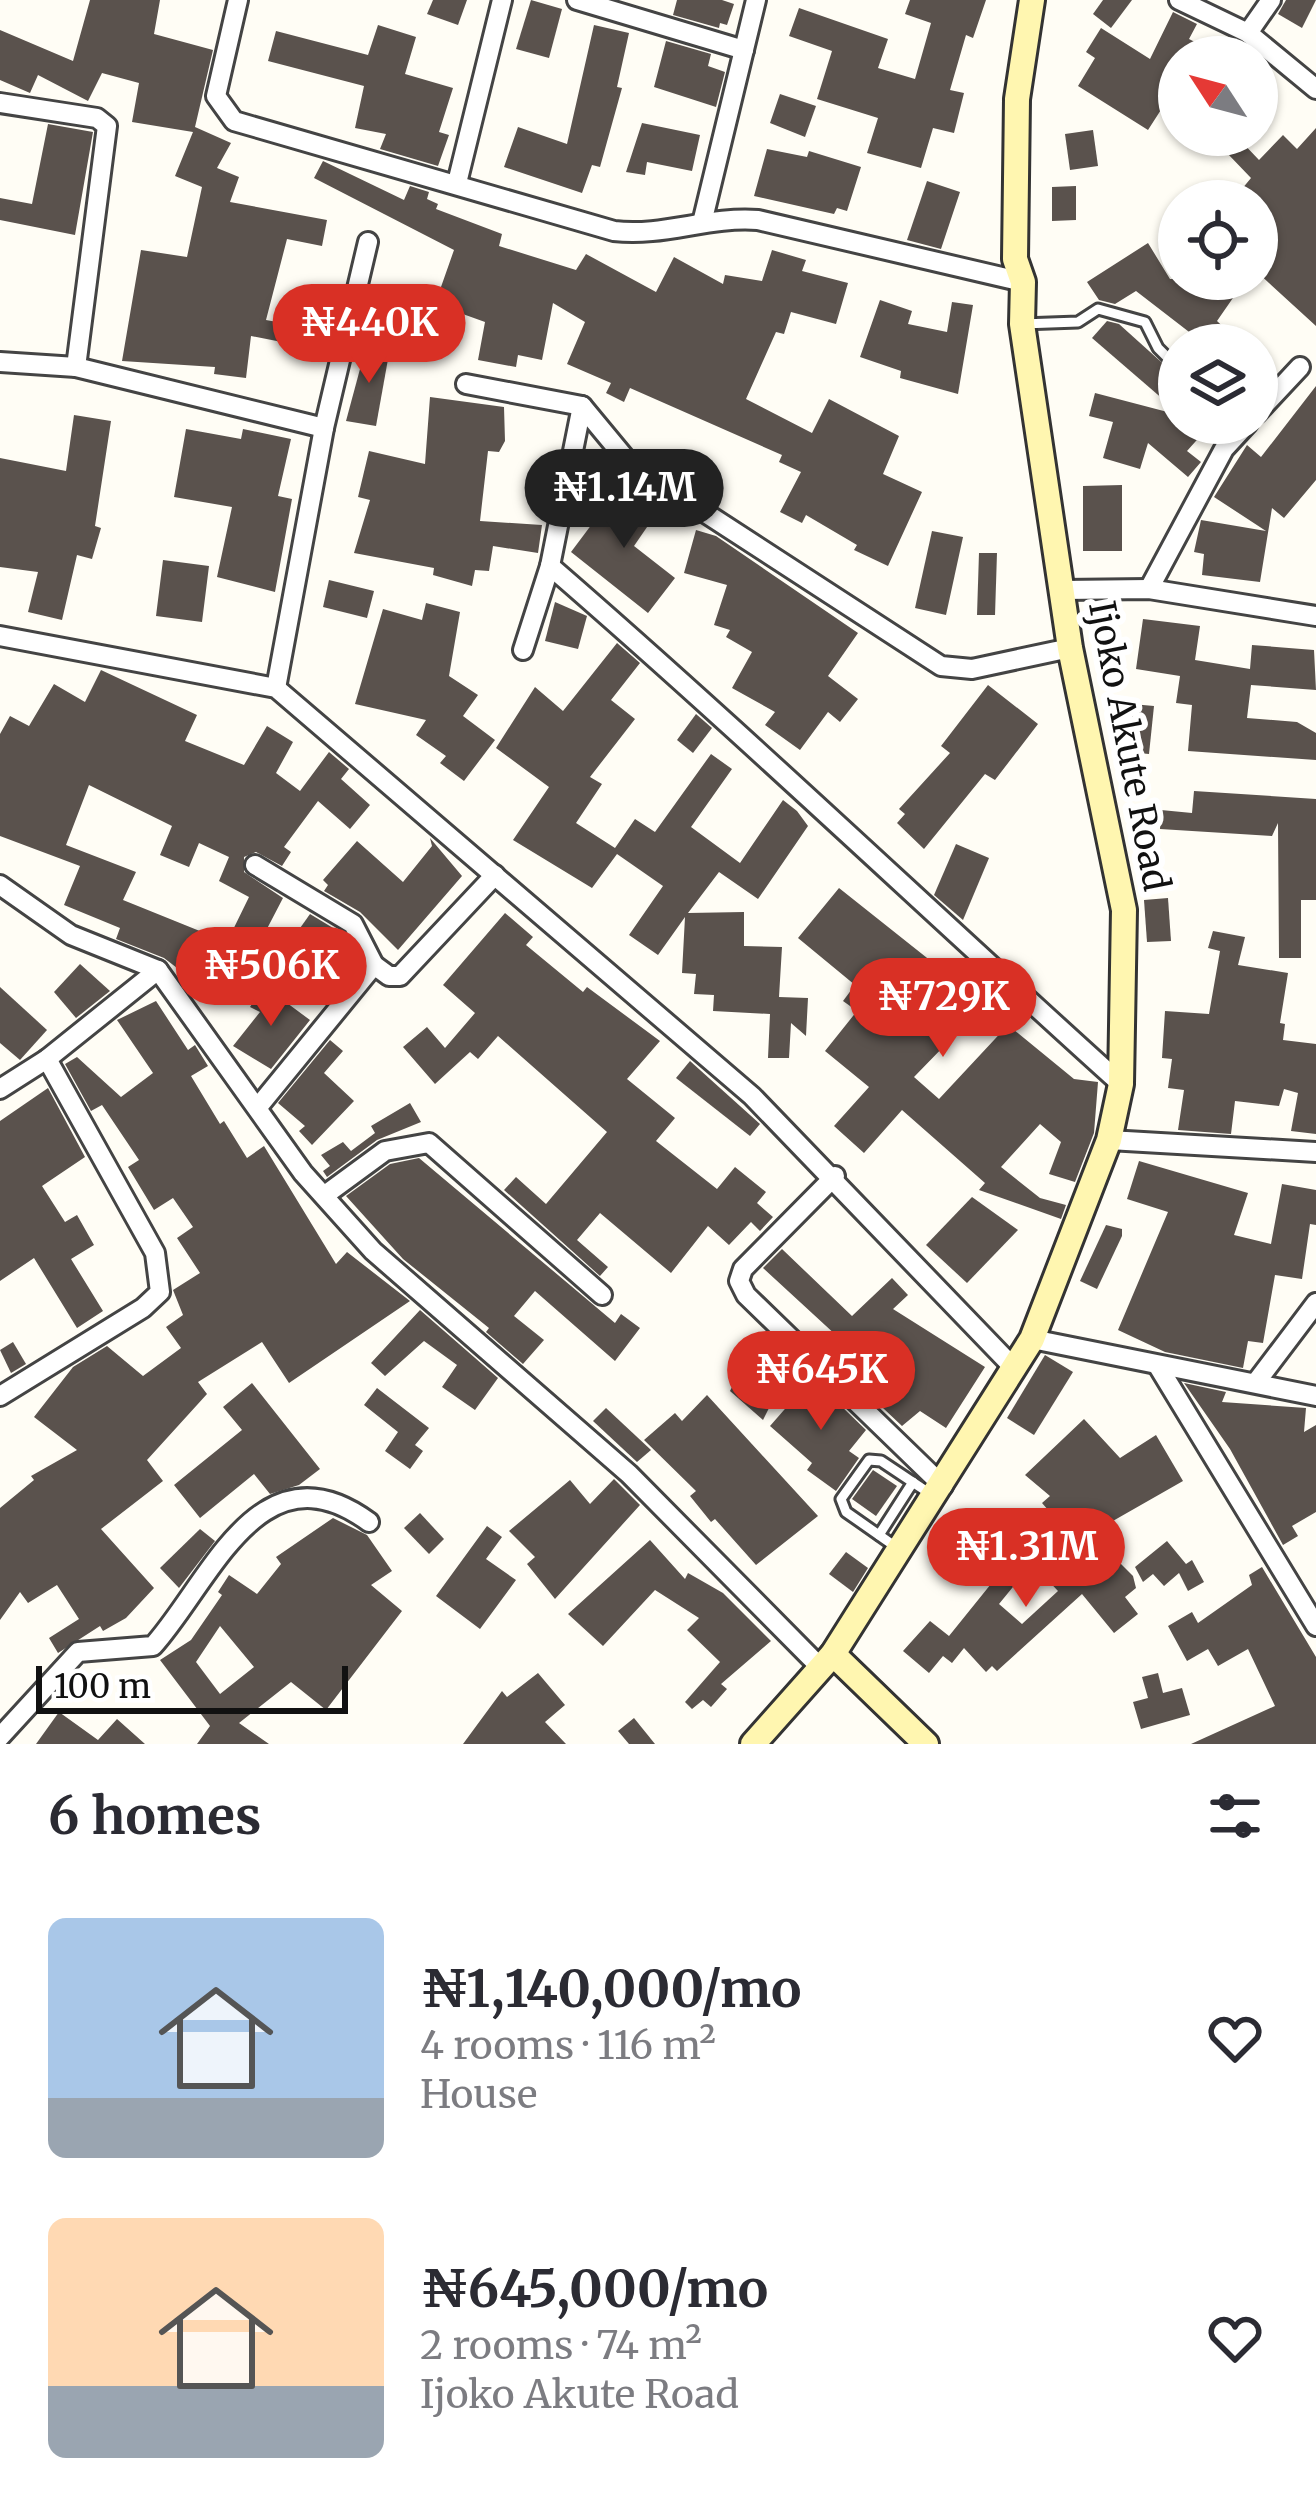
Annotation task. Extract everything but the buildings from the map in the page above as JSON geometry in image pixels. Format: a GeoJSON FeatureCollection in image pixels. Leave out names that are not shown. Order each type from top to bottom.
{"type":"FeatureCollection","features":[{"type":"Feature","properties":{"kind":"main road","name":"Ijoko Akute Road"},"geometry":{"type":"LineString","coordinates":[[753,1744],[826,1661],[939,1492],[1032,1339],[1109,1140],[1121,1084],[1124,910],[1070,648],[1022,324],[1023,282],[1015,259],[1017,99],[1032,0]]}},
{"type":"Feature","properties":{"kind":"main road"},"geometry":{"type":"LineString","coordinates":[[826,1661],[926,1744]]}},
{"type":"Feature","properties":{"kind":"street"},"geometry":{"type":"LineString","coordinates":[[238,0],[216,95],[224,113],[234,121],[614,231],[670,233],[702,223],[758,220],[1023,282]]}},
{"type":"Feature","properties":{"kind":"street"},"geometry":{"type":"LineString","coordinates":[[457,183],[502,0]]}},
{"type":"Feature","properties":{"kind":"street"},"geometry":{"type":"LineString","coordinates":[[578,0],[744,50]]}},
{"type":"Feature","properties":{"kind":"street"},"geometry":{"type":"LineString","coordinates":[[702,223],[757,0]]}},
{"type":"Feature","properties":{"kind":"street"},"geometry":{"type":"LineString","coordinates":[[1179,0],[1248,33],[1316,89]]}},
{"type":"Feature","properties":{"kind":"street"},"geometry":{"type":"LineString","coordinates":[[1248,33],[1271,0]]}},
{"type":"Feature","properties":{"kind":"street"},"geometry":{"type":"LineString","coordinates":[[0,103],[98,118],[106,126],[76,368]]}},
{"type":"Feature","properties":{"kind":"street"},"geometry":{"type":"LineString","coordinates":[[276,688],[324,428],[368,242]]}},
{"type":"Feature","properties":{"kind":"street"},"geometry":{"type":"LineString","coordinates":[[0,362],[76,368],[324,428]]}},
{"type":"Feature","properties":{"kind":"street"},"geometry":{"type":"LineString","coordinates":[[1278,391],[1300,367]]}},
{"type":"Feature","properties":{"kind":"street"},"geometry":{"type":"LineString","coordinates":[[466,384],[583,406],[630,464],[941,666],[972,669],[1070,648]]}},
{"type":"Feature","properties":{"kind":"street"},"geometry":{"type":"LineString","coordinates":[[524,650],[550,566],[583,406]]}},
{"type":"Feature","properties":{"kind":"street"},"geometry":{"type":"LineString","coordinates":[[1149,590],[1229,444]]}},
{"type":"Feature","properties":{"kind":"street"},"geometry":{"type":"LineString","coordinates":[[550,566],[739,730],[826,818],[1121,1084]]}},
{"type":"Feature","properties":{"kind":"street"},"geometry":{"type":"LineString","coordinates":[[1063,590],[1149,590],[1316,616]]}},
{"type":"Feature","properties":{"kind":"street"},"geometry":{"type":"LineString","coordinates":[[0,636],[276,688],[752,1096],[836,1176],[1013,1367]]}},
{"type":"Feature","properties":{"kind":"street"},"geometry":{"type":"LineString","coordinates":[[254,865],[353,923],[374,965],[388,976],[400,976],[495,875]]}},
{"type":"Feature","properties":{"kind":"street"},"geometry":{"type":"LineString","coordinates":[[0,885],[71,935],[158,970],[325,1195],[417,1292],[629,1474],[826,1661]]}},
{"type":"Feature","properties":{"kind":"street"},"geometry":{"type":"LineString","coordinates":[[258,1107],[374,965]]}},
{"type":"Feature","properties":{"kind":"street"},"geometry":{"type":"LineString","coordinates":[[0,1089],[46,1059],[158,970]]}},
{"type":"Feature","properties":{"kind":"street"},"geometry":{"type":"LineString","coordinates":[[0,1396],[143,1308],[160,1292],[155,1253],[46,1059]]}},
{"type":"Feature","properties":{"kind":"street"},"geometry":{"type":"LineString","coordinates":[[1109,1140],[1316,1152]]}},
{"type":"Feature","properties":{"kind":"street"},"geometry":{"type":"LineString","coordinates":[[325,1195],[385,1151],[429,1143],[602,1295]]}},
{"type":"Feature","properties":{"kind":"street"},"geometry":{"type":"LineString","coordinates":[[836,1176],[743,1269],[739,1281],[746,1295],[939,1492]]}},
{"type":"Feature","properties":{"kind":"street"},"geometry":{"type":"LineString","coordinates":[[1258,1381],[1316,1303]]}},
{"type":"Feature","properties":{"kind":"street"},"geometry":{"type":"LineString","coordinates":[[1032,1339],[1316,1396]]}},
{"type":"Feature","properties":{"kind":"street"},"geometry":{"type":"LineString","coordinates":[[1158,1366],[1316,1625]]}},
{"type":"Feature","properties":{"kind":"street"},"geometry":{"type":"LineString","coordinates":[[0,1737],[78,1652],[153,1646],[223,1544],[241,1527],[304,1498],[347,1506],[369,1522]]}},
{"type":"Feature","properties":{"kind":"lane"},"geometry":{"type":"LineString","coordinates":[[1022,324],[1078,322],[1098,309],[1145,322],[1158,348]]}},
{"type":"Feature","properties":{"kind":"lane"},"geometry":{"type":"LineString","coordinates":[[900,1550],[846,1512],[841,1499],[869,1460],[881,1461],[939,1492]]}},
{"type":"Feature","properties":{"kind":"lane"},"geometry":{"type":"LineString","coordinates":[[879,1535],[913,1482]]}}]}
